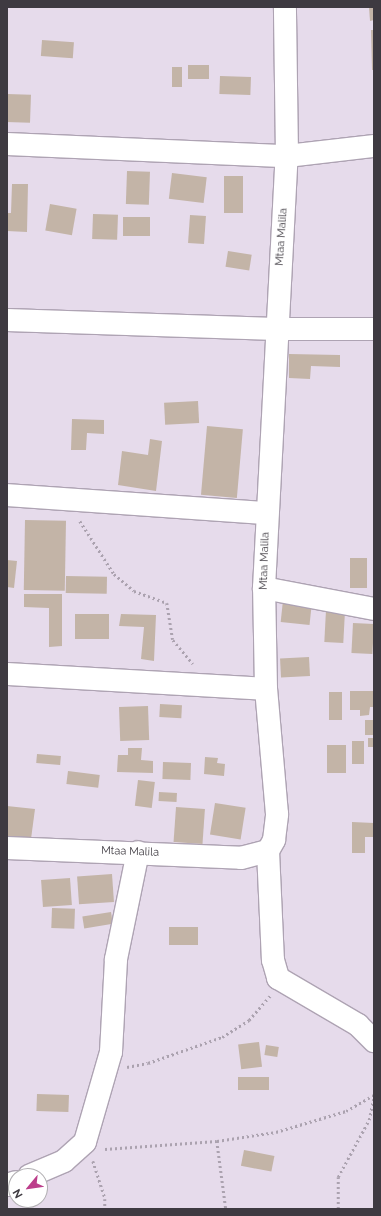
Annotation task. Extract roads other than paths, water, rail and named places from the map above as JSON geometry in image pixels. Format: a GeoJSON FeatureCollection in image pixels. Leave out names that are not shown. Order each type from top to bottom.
{"type":"FeatureCollection","features":[{"type":"Feature","properties":{"kind":"street","name":"Mtaa Malila"},"geometry":{"type":"LineString","coordinates":[[7,848],[138,852],[241,858],[268,852],[274,840],[277,814],[266,689],[264,588],[276,329],[287,156],[285,7]]}},
{"type":"Feature","properties":{"kind":"street"},"geometry":{"type":"LineString","coordinates":[[7,144],[287,156],[374,146]]}},
{"type":"Feature","properties":{"kind":"street"},"geometry":{"type":"LineString","coordinates":[[7,320],[276,329],[374,329]]}},
{"type":"Feature","properties":{"kind":"street"},"geometry":{"type":"LineString","coordinates":[[7,495],[267,513]]}},
{"type":"Feature","properties":{"kind":"street"},"geometry":{"type":"LineString","coordinates":[[264,588],[374,609]]}},
{"type":"Feature","properties":{"kind":"street"},"geometry":{"type":"LineString","coordinates":[[7,674],[266,689]]}},
{"type":"Feature","properties":{"kind":"street"},"geometry":{"type":"LineString","coordinates":[[48,1168],[64,1161],[88,1147],[105,1071],[111,1052],[116,960],[138,852]]}},
{"type":"Feature","properties":{"kind":"street"},"geometry":{"type":"LineString","coordinates":[[268,852],[273,960],[278,978],[358,1025],[374,1041]]}}]}
